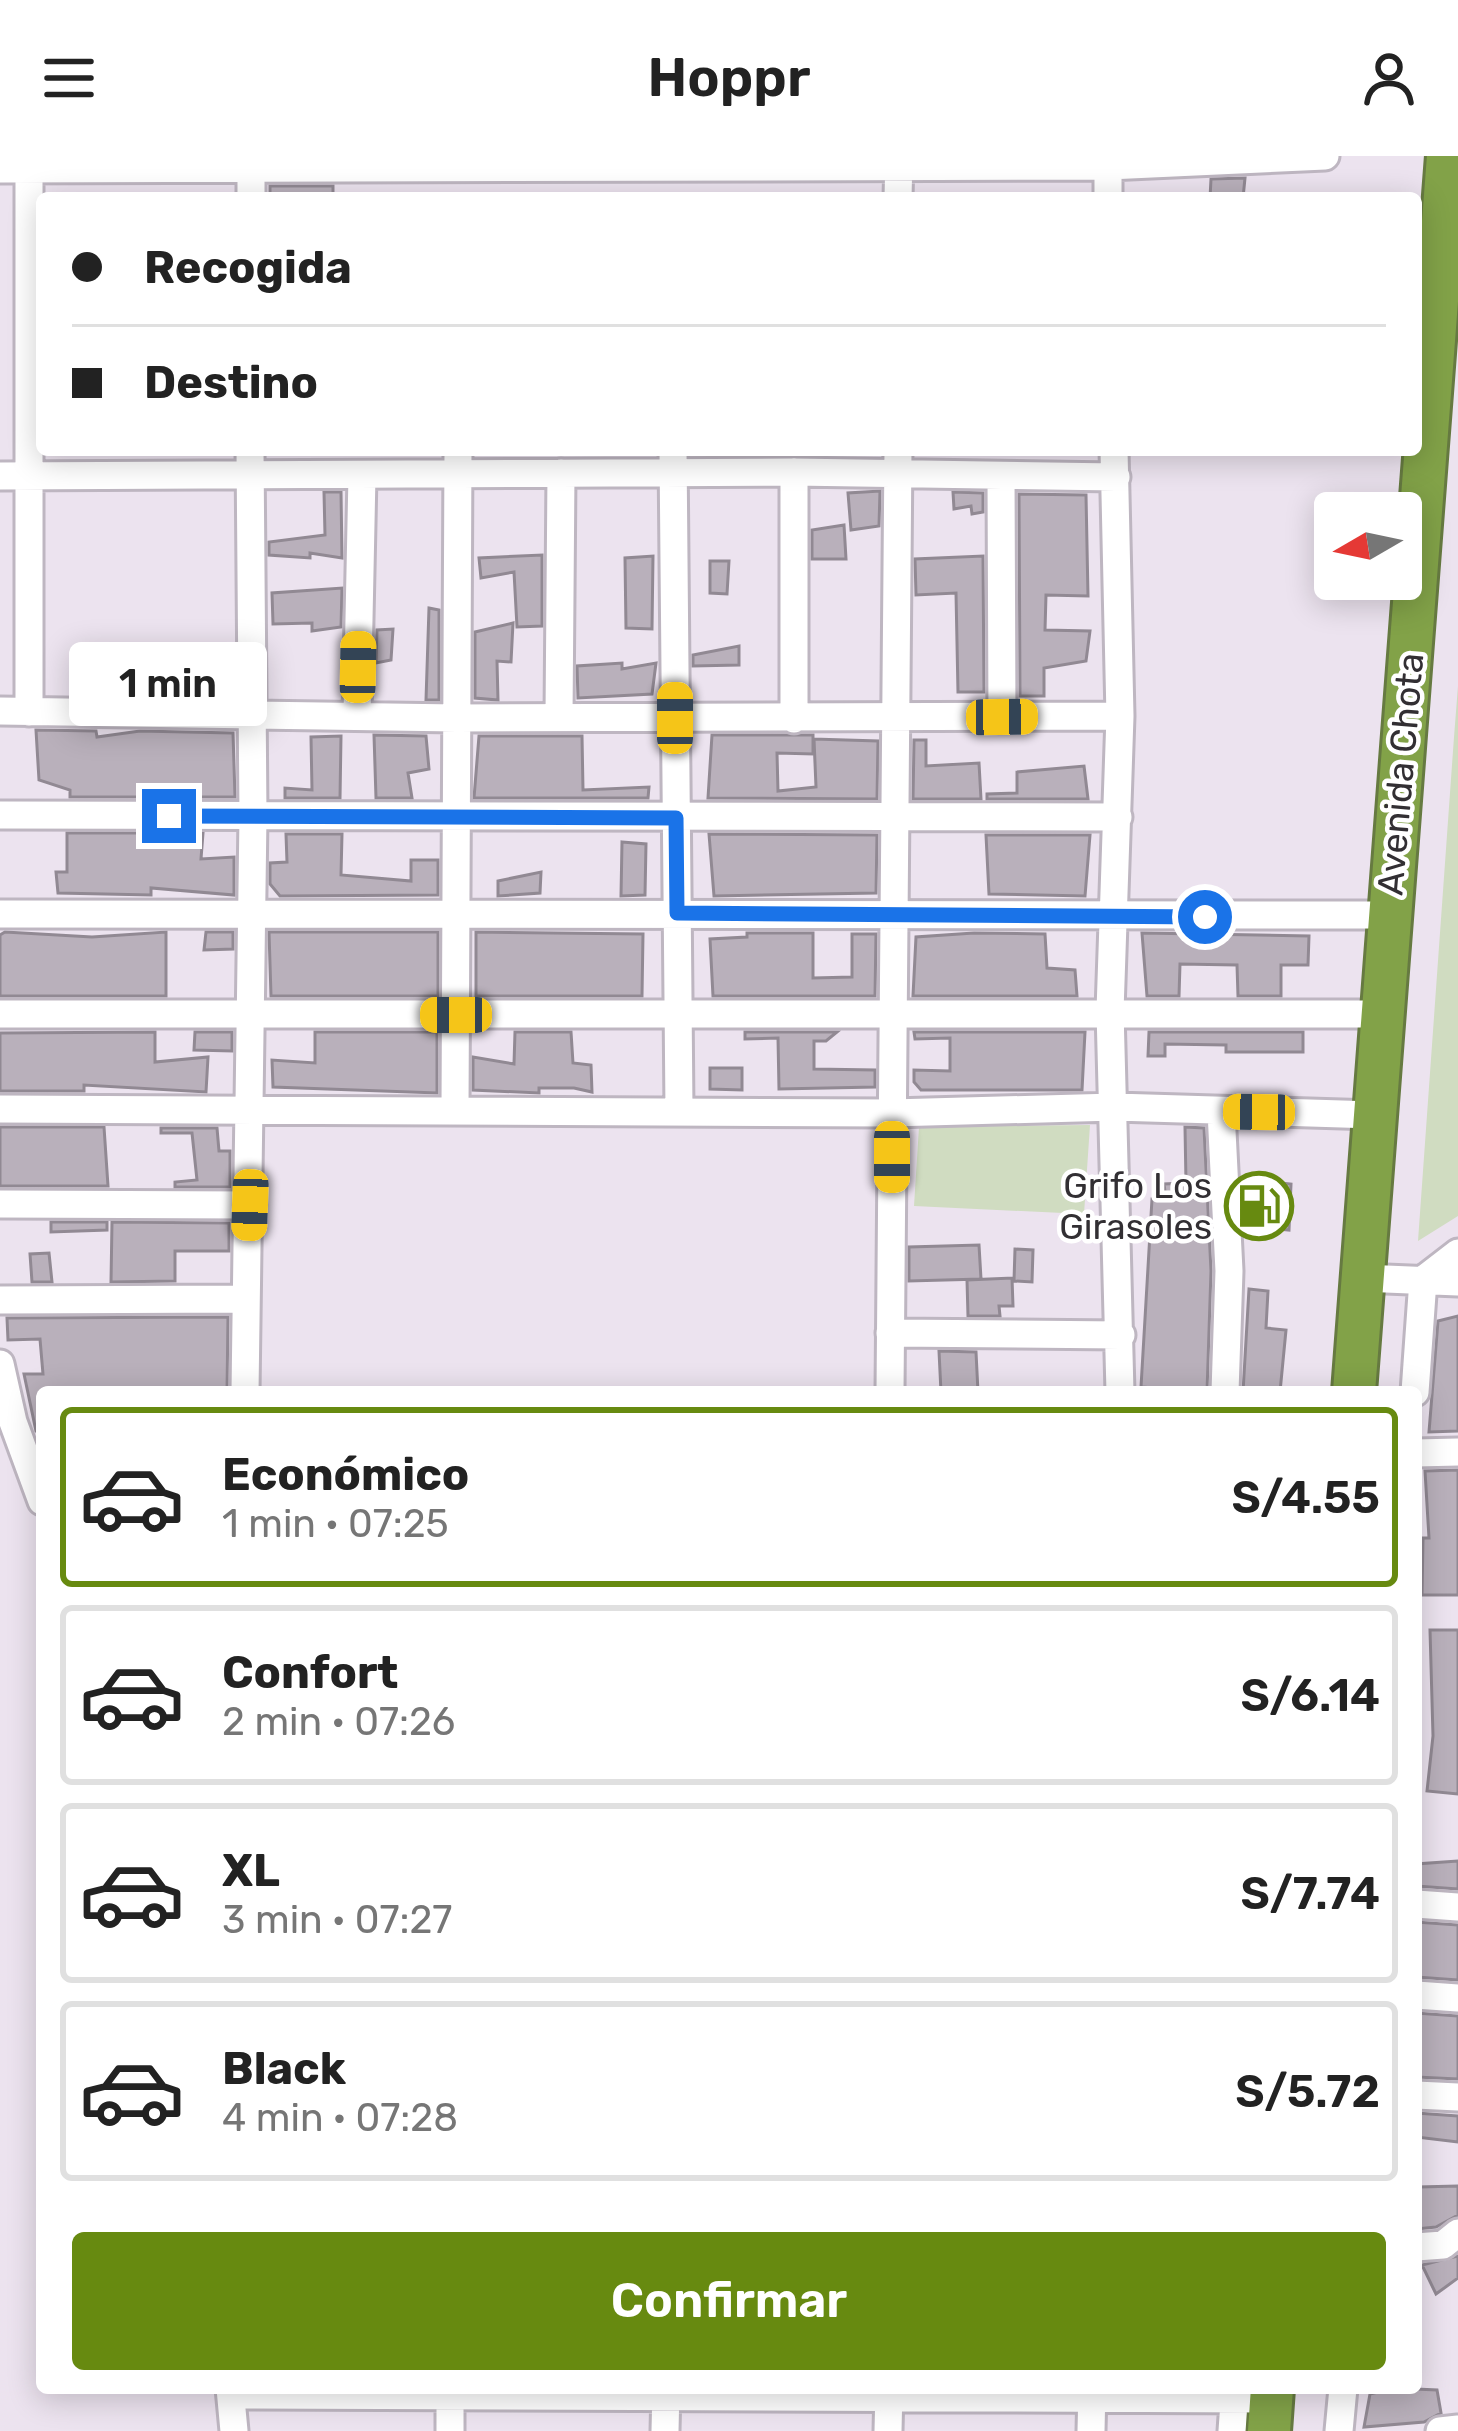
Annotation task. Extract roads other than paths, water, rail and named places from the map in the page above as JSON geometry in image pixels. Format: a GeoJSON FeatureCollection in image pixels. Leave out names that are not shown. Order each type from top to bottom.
{"type":"FeatureCollection","features":[{"type":"Feature","properties":{"kind":"highway","name":"Avenida Chota"},"geometry":{"type":"LineString","coordinates":[[1422,380],[1428,283],[1448,156]]}},
{"type":"Feature","properties":{"kind":"highway","name":"Avenida Chota"},"geometry":{"type":"LineString","coordinates":[[1354,1386],[1417,456]]}},
{"type":"Feature","properties":{"kind":"street"},"geometry":{"type":"LineString","coordinates":[[29,712],[35,280],[19,165],[251,161],[459,175],[671,175],[899,161],[1325,156]]}},
{"type":"Feature","properties":{"kind":"street"},"geometry":{"type":"LineString","coordinates":[[250,192],[251,161]]}},
{"type":"Feature","properties":{"kind":"street"},"geometry":{"type":"LineString","coordinates":[[898,192],[899,161]]}},
{"type":"Feature","properties":{"kind":"street"},"geometry":{"type":"LineString","coordinates":[[1108,161],[1108,192]]}},
{"type":"Feature","properties":{"kind":"street"},"geometry":{"type":"LineString","coordinates":[[0,280],[35,280]]}},
{"type":"Feature","properties":{"kind":"street"},"geometry":{"type":"LineString","coordinates":[[0,378],[35,378]]}},
{"type":"Feature","properties":{"kind":"street"},"geometry":{"type":"LineString","coordinates":[[0,476],[249,462],[362,475],[458,461],[561,472],[673,462],[794,472],[898,462],[1001,476],[1115,463],[1120,716],[1110,1011],[1120,1386]]}},
{"type":"Feature","properties":{"kind":"street"},"geometry":{"type":"LineString","coordinates":[[455,1110],[458,461]]}},
{"type":"Feature","properties":{"kind":"street"},"geometry":{"type":"LineString","coordinates":[[245,1386],[253,816],[249,462]]}},
{"type":"Feature","properties":{"kind":"street"},"geometry":{"type":"LineString","coordinates":[[673,462],[679,1110]]}},
{"type":"Feature","properties":{"kind":"street"},"geometry":{"type":"LineString","coordinates":[[890,1386],[898,915],[898,462]]}},
{"type":"Feature","properties":{"kind":"street"},"geometry":{"type":"LineString","coordinates":[[559,716],[561,472]]}},
{"type":"Feature","properties":{"kind":"street"},"geometry":{"type":"LineString","coordinates":[[794,472],[794,718]]}},
{"type":"Feature","properties":{"kind":"street"},"geometry":{"type":"LineString","coordinates":[[357,715],[362,475]]}},
{"type":"Feature","properties":{"kind":"street"},"geometry":{"type":"LineString","coordinates":[[1001,476],[1002,717]]}},
{"type":"Feature","properties":{"kind":"street"},"geometry":{"type":"LineString","coordinates":[[0,606],[29,606]]}},
{"type":"Feature","properties":{"kind":"street"},"geometry":{"type":"LineString","coordinates":[[0,711],[457,718],[1120,716]]}},
{"type":"Feature","properties":{"kind":"street"},"geometry":{"type":"LineString","coordinates":[[0,814],[1118,817]]}},
{"type":"Feature","properties":{"kind":"street"},"geometry":{"type":"LineString","coordinates":[[0,914],[1389,915]]}},
{"type":"Feature","properties":{"kind":"street"},"geometry":{"type":"LineString","coordinates":[[0,1014],[1382,1014]]}},
{"type":"Feature","properties":{"kind":"street"},"geometry":{"type":"LineString","coordinates":[[0,1109],[892,1114],[1115,1107],[1374,1115]]}},
{"type":"Feature","properties":{"kind":"street"},"geometry":{"type":"LineString","coordinates":[[1221,1111],[1228,1271],[1225,1386]]}},
{"type":"Feature","properties":{"kind":"street"},"geometry":{"type":"LineString","coordinates":[[0,1204],[250,1205]]}},
{"type":"Feature","properties":{"kind":"street"},"geometry":{"type":"LineString","coordinates":[[1415,1386],[1423,1280],[1458,1253]]}},
{"type":"Feature","properties":{"kind":"street"},"geometry":{"type":"LineString","coordinates":[[1362,1278],[1458,1282]]}},
{"type":"Feature","properties":{"kind":"street"},"geometry":{"type":"LineString","coordinates":[[0,1300],[246,1299]]}},
{"type":"Feature","properties":{"kind":"street"},"geometry":{"type":"LineString","coordinates":[[890,1333],[1121,1335]]}},
{"type":"Feature","properties":{"kind":"street"},"geometry":{"type":"LineString","coordinates":[[0,1364],[13,1422],[36,1485]]}},
{"type":"Feature","properties":{"kind":"street"},"geometry":{"type":"LineString","coordinates":[[13,1422],[36,1422]]}},
{"type":"Feature","properties":{"kind":"street"},"geometry":{"type":"LineString","coordinates":[[1422,1453],[1458,1452]]}},
{"type":"Feature","properties":{"kind":"street"},"geometry":{"type":"LineString","coordinates":[[1422,1904],[1458,1907]]}},
{"type":"Feature","properties":{"kind":"street"},"geometry":{"type":"LineString","coordinates":[[1422,1995],[1458,1998]]}},
{"type":"Feature","properties":{"kind":"street"},"geometry":{"type":"LineString","coordinates":[[1422,2095],[1458,2097]]}},
{"type":"Feature","properties":{"kind":"street"},"geometry":{"type":"LineString","coordinates":[[1422,2247],[1443,2245],[1458,2233]]}},
{"type":"Feature","properties":{"kind":"street"},"geometry":{"type":"LineString","coordinates":[[231,2394],[234,2431]]}},
{"type":"Feature","properties":{"kind":"street"},"geometry":{"type":"LineString","coordinates":[[449,2431],[450,2394]]}},
{"type":"Feature","properties":{"kind":"street"},"geometry":{"type":"LineString","coordinates":[[665,2431],[666,2394]]}},
{"type":"Feature","properties":{"kind":"street"},"geometry":{"type":"LineString","coordinates":[[888,2431],[888,2394],[1091,2394],[1256,2401]]}},
{"type":"Feature","properties":{"kind":"street"},"geometry":{"type":"LineString","coordinates":[[1091,2394],[1091,2431]]}},
{"type":"Feature","properties":{"kind":"street"},"geometry":{"type":"LineString","coordinates":[[1339,2431],[1342,2394]]}},
{"type":"Feature","properties":{"kind":"street"},"geometry":{"type":"LineString","coordinates":[[1232,2431],[1256,2401]]}},
{"type":"Feature","properties":{"kind":"street"},"geometry":{"type":"LineString","coordinates":[[1440,2431],[1458,2429]]}},
{"type":"Feature","properties":{"kind":"place","name":"Grifo Los Girasoles"},"geometry":{"type":"Point","coordinates":[1259,1206]}}]}
